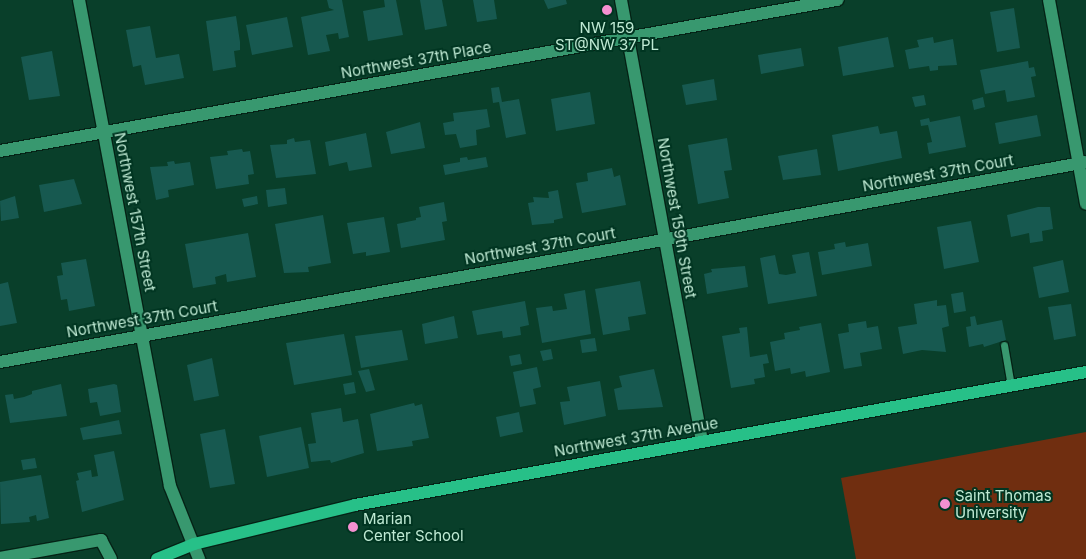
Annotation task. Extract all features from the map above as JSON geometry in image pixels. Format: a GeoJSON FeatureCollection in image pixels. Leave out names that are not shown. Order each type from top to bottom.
{"type":"FeatureCollection","features":[{"type":"Feature","properties":{"kind":"main road","name":"Northwest 37th Avenue"},"geometry":{"type":"LineString","coordinates":[[157,559],[194,544],[355,505],[1086,372]]}},
{"type":"Feature","properties":{"kind":"street","name":"Northwest 157th Street"},"geometry":{"type":"LineString","coordinates":[[79,0],[170,486],[200,559]]}},
{"type":"Feature","properties":{"kind":"street","name":"Northwest 159th Street"},"geometry":{"type":"LineString","coordinates":[[621,0],[702,442]]}},
{"type":"Feature","properties":{"kind":"street","name":"Northwest 37th Place"},"geometry":{"type":"LineString","coordinates":[[0,151],[837,0]]}},
{"type":"Feature","properties":{"kind":"street"},"geometry":{"type":"LineString","coordinates":[[1049,0],[1082,163],[1086,204]]}},
{"type":"Feature","properties":{"kind":"street","name":"Northwest 37th Court"},"geometry":{"type":"LineString","coordinates":[[0,362],[1082,163]]}},
{"type":"Feature","properties":{"kind":"street"},"geometry":{"type":"LineString","coordinates":[[0,558],[101,540],[111,559]]}},
{"type":"Feature","properties":{"kind":"lane"},"geometry":{"type":"LineString","coordinates":[[1004,345],[1011,386]]}},
{"type":"Feature","properties":{"kind":"shaded area","name":"Saint Thomas University"},"geometry":{"type":"Polygon","coordinates":[[[1086,432],[1086,559],[856,559],[841,478],[1086,432]]]}},
{"type":"Feature","properties":{"kind":"building"},"geometry":{"type":"Polygon","coordinates":[[[327,0],[342,0],[349,37],[339,39],[338,33],[326,35],[330,51],[308,55],[301,17],[334,10],[329,8],[327,0]]]}},
{"type":"Feature","properties":{"kind":"building"},"geometry":{"type":"Polygon","coordinates":[[[384,0],[396,0],[403,35],[368,41],[363,11],[385,7],[384,0]]]}},
{"type":"Feature","properties":{"kind":"building"},"geometry":{"type":"Polygon","coordinates":[[[420,0],[442,0],[447,26],[425,30],[420,0]]]}},
{"type":"Feature","properties":{"kind":"building"},"geometry":{"type":"Polygon","coordinates":[[[473,0],[494,0],[497,19],[477,22],[473,0]]]}},
{"type":"Feature","properties":{"kind":"building"},"geometry":{"type":"Polygon","coordinates":[[[544,0],[566,0],[567,4],[548,9],[544,0]]]}},
{"type":"Feature","properties":{"kind":"building"},"geometry":{"type":"Polygon","coordinates":[[[1014,8],[1020,48],[997,52],[990,12],[1014,8]]]}},
{"type":"Feature","properties":{"kind":"building"},"geometry":{"type":"Polygon","coordinates":[[[236,16],[240,50],[234,51],[236,67],[213,71],[206,21],[236,16]]]}},
{"type":"Feature","properties":{"kind":"building"},"geometry":{"type":"Polygon","coordinates":[[[287,17],[293,47],[252,55],[246,25],[287,17]]]}},
{"type":"Feature","properties":{"kind":"building"},"geometry":{"type":"Polygon","coordinates":[[[150,26],[156,58],[179,54],[184,78],[145,85],[141,65],[133,67],[126,30],[150,26]]]}},
{"type":"Feature","properties":{"kind":"building"},"geometry":{"type":"Polygon","coordinates":[[[888,37],[894,67],[843,76],[838,47],[888,37]]]}},
{"type":"Feature","properties":{"kind":"building"},"geometry":{"type":"Polygon","coordinates":[[[933,37],[934,43],[953,39],[957,65],[938,66],[938,70],[930,71],[929,66],[909,69],[905,50],[919,47],[917,40],[933,37]]]}},
{"type":"Feature","properties":{"kind":"building"},"geometry":{"type":"Polygon","coordinates":[[[801,48],[804,66],[761,74],[758,55],[801,48]]]}},
{"type":"Feature","properties":{"kind":"building"},"geometry":{"type":"Polygon","coordinates":[[[52,51],[60,96],[29,100],[21,57],[52,51]]]}},
{"type":"Feature","properties":{"kind":"building"},"geometry":{"type":"Polygon","coordinates":[[[1028,61],[1029,68],[1034,67],[1036,76],[1031,77],[1035,97],[1007,102],[1005,90],[985,94],[980,70],[1028,61]]]}},
{"type":"Feature","properties":{"kind":"building"},"geometry":{"type":"Polygon","coordinates":[[[714,79],[717,100],[686,105],[682,85],[714,79]]]}},
{"type":"Feature","properties":{"kind":"building"},"geometry":{"type":"Polygon","coordinates":[[[499,87],[502,102],[519,99],[526,134],[506,138],[499,102],[493,103],[491,88],[499,87]]]}},
{"type":"Feature","properties":{"kind":"building"},"geometry":{"type":"Polygon","coordinates":[[[590,92],[595,124],[556,131],[551,99],[590,92]]]}},
{"type":"Feature","properties":{"kind":"building"},"geometry":{"type":"Polygon","coordinates":[[[924,95],[926,105],[915,107],[912,97],[924,95]]]}},
{"type":"Feature","properties":{"kind":"building"},"geometry":{"type":"Polygon","coordinates":[[[983,97],[985,107],[974,110],[972,100],[983,97]]]}},
{"type":"Feature","properties":{"kind":"building"},"geometry":{"type":"Polygon","coordinates":[[[487,109],[490,127],[476,130],[477,145],[460,148],[456,134],[445,135],[443,123],[454,121],[453,113],[487,109]]]}},
{"type":"Feature","properties":{"kind":"building"},"geometry":{"type":"Polygon","coordinates":[[[1037,115],[1041,136],[999,144],[995,123],[1037,115]]]}},
{"type":"Feature","properties":{"kind":"building"},"geometry":{"type":"Polygon","coordinates":[[[960,116],[966,147],[929,154],[927,143],[932,142],[928,125],[921,126],[920,120],[929,118],[930,122],[960,116]]]}},
{"type":"Feature","properties":{"kind":"building"},"geometry":{"type":"Polygon","coordinates":[[[420,122],[425,148],[391,154],[386,132],[420,122]]]}},
{"type":"Feature","properties":{"kind":"building"},"geometry":{"type":"Polygon","coordinates":[[[878,126],[880,134],[897,131],[902,158],[838,171],[832,135],[878,126]]]}},
{"type":"Feature","properties":{"kind":"building"},"geometry":{"type":"Polygon","coordinates":[[[366,133],[372,167],[349,171],[347,162],[329,166],[325,142],[366,133]]]}},
{"type":"Feature","properties":{"kind":"building"},"geometry":{"type":"Polygon","coordinates":[[[294,138],[295,142],[310,140],[316,174],[276,178],[270,145],[287,144],[287,140],[294,138]]]}},
{"type":"Feature","properties":{"kind":"building"},"geometry":{"type":"Polygon","coordinates":[[[727,138],[732,170],[724,171],[729,198],[698,204],[688,145],[727,138]]]}},
{"type":"Feature","properties":{"kind":"building"},"geometry":{"type":"Polygon","coordinates":[[[242,149],[243,152],[250,151],[254,174],[248,175],[249,184],[216,189],[210,157],[228,155],[227,151],[242,149]]]}},
{"type":"Feature","properties":{"kind":"building"},"geometry":{"type":"Polygon","coordinates":[[[817,149],[821,175],[783,180],[778,156],[817,149]]]}},
{"type":"Feature","properties":{"kind":"building"},"geometry":{"type":"Polygon","coordinates":[[[467,157],[468,160],[486,157],[488,167],[445,175],[443,165],[460,162],[460,158],[467,157]]]}},
{"type":"Feature","properties":{"kind":"building"},"geometry":{"type":"Polygon","coordinates":[[[174,161],[175,164],[190,162],[194,185],[168,190],[169,197],[156,200],[150,167],[168,166],[167,162],[174,161]]]}},
{"type":"Feature","properties":{"kind":"building"},"geometry":{"type":"Polygon","coordinates":[[[612,168],[614,177],[620,175],[626,205],[582,213],[576,183],[588,181],[587,173],[612,168]]]}},
{"type":"Feature","properties":{"kind":"building"},"geometry":{"type":"Polygon","coordinates":[[[74,179],[82,204],[44,212],[39,185],[74,179]]]}},
{"type":"Feature","properties":{"kind":"building"},"geometry":{"type":"Polygon","coordinates":[[[285,188],[287,204],[268,207],[266,190],[285,188]]]}},
{"type":"Feature","properties":{"kind":"building"},"geometry":{"type":"Polygon","coordinates":[[[558,190],[563,218],[554,220],[554,223],[532,225],[528,203],[534,202],[533,197],[549,198],[548,192],[558,190]]]}},
{"type":"Feature","properties":{"kind":"building"},"geometry":{"type":"Polygon","coordinates":[[[15,196],[19,218],[1,221],[0,201],[15,196]]]}},
{"type":"Feature","properties":{"kind":"building"},"geometry":{"type":"Polygon","coordinates":[[[257,196],[258,204],[244,207],[242,199],[257,196]]]}},
{"type":"Feature","properties":{"kind":"building"},"geometry":{"type":"Polygon","coordinates":[[[444,202],[447,221],[442,222],[445,240],[401,248],[397,224],[421,217],[419,207],[444,202]]]}},
{"type":"Feature","properties":{"kind":"building"},"geometry":{"type":"Polygon","coordinates":[[[1038,207],[1050,207],[1053,229],[1042,231],[1043,241],[1030,243],[1029,233],[1011,237],[1007,215],[1038,207]]]}},
{"type":"Feature","properties":{"kind":"building"},"geometry":{"type":"Polygon","coordinates":[[[323,215],[331,263],[308,267],[309,272],[284,273],[275,224],[323,215]]]}},
{"type":"Feature","properties":{"kind":"building"},"geometry":{"type":"Polygon","coordinates":[[[384,217],[390,252],[366,256],[366,252],[353,254],[347,223],[384,217]]]}},
{"type":"Feature","properties":{"kind":"building"},"geometry":{"type":"Polygon","coordinates":[[[971,221],[979,262],[944,269],[937,227],[971,221]]]}},
{"type":"Feature","properties":{"kind":"building"},"geometry":{"type":"Polygon","coordinates":[[[248,233],[256,277],[227,282],[226,274],[215,277],[216,284],[193,288],[185,244],[248,233]]]}},
{"type":"Feature","properties":{"kind":"building"},"geometry":{"type":"Polygon","coordinates":[[[845,242],[846,247],[868,243],[872,266],[822,275],[818,252],[835,249],[834,244],[845,242]]]}},
{"type":"Feature","properties":{"kind":"building"},"geometry":{"type":"Polygon","coordinates":[[[809,252],[817,296],[768,304],[760,258],[775,255],[779,274],[786,275],[796,273],[792,255],[809,252]]]}},
{"type":"Feature","properties":{"kind":"building"},"geometry":{"type":"Polygon","coordinates":[[[86,259],[95,306],[69,311],[67,299],[61,300],[57,276],[63,275],[61,263],[86,259]]]}},
{"type":"Feature","properties":{"kind":"building"},"geometry":{"type":"Polygon","coordinates":[[[1063,260],[1069,292],[1039,298],[1033,267],[1063,260]]]}},
{"type":"Feature","properties":{"kind":"building"},"geometry":{"type":"Polygon","coordinates":[[[745,266],[748,287],[707,294],[704,274],[712,272],[711,269],[745,266]]]}},
{"type":"Feature","properties":{"kind":"building"},"geometry":{"type":"Polygon","coordinates":[[[640,281],[646,314],[628,317],[630,330],[603,335],[595,289],[640,281]]]}},
{"type":"Feature","properties":{"kind":"building"},"geometry":{"type":"Polygon","coordinates":[[[8,282],[17,323],[0,326],[0,284],[8,282]]]}},
{"type":"Feature","properties":{"kind":"building"},"geometry":{"type":"Polygon","coordinates":[[[585,290],[591,334],[542,343],[536,308],[552,306],[553,311],[567,309],[564,294],[585,290]]]}},
{"type":"Feature","properties":{"kind":"building"},"geometry":{"type":"Polygon","coordinates":[[[963,292],[966,311],[954,313],[951,294],[963,292]]]}},
{"type":"Feature","properties":{"kind":"building"},"geometry":{"type":"Polygon","coordinates":[[[937,300],[937,306],[946,305],[949,326],[942,328],[946,352],[922,350],[903,354],[898,327],[917,324],[914,304],[937,300]]]}},
{"type":"Feature","properties":{"kind":"building"},"geometry":{"type":"Polygon","coordinates":[[[525,301],[529,325],[520,327],[521,335],[503,338],[502,331],[477,335],[472,311],[525,301]]]}},
{"type":"Feature","properties":{"kind":"building"},"geometry":{"type":"Polygon","coordinates":[[[1071,304],[1076,336],[1054,340],[1048,307],[1071,304]]]}},
{"type":"Feature","properties":{"kind":"building"},"geometry":{"type":"Polygon","coordinates":[[[454,316],[458,338],[425,344],[422,324],[454,316]]]}},
{"type":"Feature","properties":{"kind":"building"},"geometry":{"type":"Polygon","coordinates":[[[975,316],[977,325],[1002,320],[1006,340],[984,347],[983,344],[969,347],[966,327],[971,326],[970,317],[975,316]]]}},
{"type":"Feature","properties":{"kind":"building"},"geometry":{"type":"Polygon","coordinates":[[[866,321],[867,328],[878,326],[882,349],[860,353],[862,366],[844,369],[838,334],[849,332],[848,324],[866,321]]]}},
{"type":"Feature","properties":{"kind":"building"},"geometry":{"type":"Polygon","coordinates":[[[821,323],[830,372],[806,377],[805,371],[791,374],[790,368],[775,371],[770,342],[785,339],[784,333],[800,330],[799,327],[821,323]]]}},
{"type":"Feature","properties":{"kind":"building"},"geometry":{"type":"Polygon","coordinates":[[[747,327],[750,357],[767,354],[769,363],[763,364],[765,377],[754,379],[755,384],[731,388],[722,336],[740,333],[739,328],[747,327]]]}},
{"type":"Feature","properties":{"kind":"building"},"geometry":{"type":"Polygon","coordinates":[[[402,330],[408,360],[361,368],[355,336],[402,330]]]}},
{"type":"Feature","properties":{"kind":"building"},"geometry":{"type":"Polygon","coordinates":[[[344,334],[352,375],[294,385],[286,343],[344,334]]]}},
{"type":"Feature","properties":{"kind":"building"},"geometry":{"type":"Polygon","coordinates":[[[595,338],[597,351],[582,353],[580,340],[595,338]]]}},
{"type":"Feature","properties":{"kind":"building"},"geometry":{"type":"Polygon","coordinates":[[[551,349],[553,359],[543,361],[540,351],[551,349]]]}},
{"type":"Feature","properties":{"kind":"building"},"geometry":{"type":"Polygon","coordinates":[[[520,354],[522,364],[511,366],[509,356],[520,354]]]}},
{"type":"Feature","properties":{"kind":"building"},"geometry":{"type":"Polygon","coordinates":[[[212,358],[219,396],[194,401],[187,365],[212,358]]]}},
{"type":"Feature","properties":{"kind":"building"},"geometry":{"type":"Polygon","coordinates":[[[537,367],[541,387],[533,389],[536,404],[520,407],[513,372],[537,367]]]}},
{"type":"Feature","properties":{"kind":"building"},"geometry":{"type":"Polygon","coordinates":[[[369,369],[375,390],[366,392],[358,371],[369,369]]]}},
{"type":"Feature","properties":{"kind":"building"},"geometry":{"type":"Polygon","coordinates":[[[654,369],[663,407],[618,410],[614,389],[622,387],[619,376],[654,369]]]}},
{"type":"Feature","properties":{"kind":"building"},"geometry":{"type":"Polygon","coordinates":[[[600,381],[606,416],[564,425],[560,402],[570,401],[567,387],[600,381]]]}},
{"type":"Feature","properties":{"kind":"building"},"geometry":{"type":"Polygon","coordinates":[[[354,382],[356,393],[345,395],[343,384],[354,382]]]}},
{"type":"Feature","properties":{"kind":"building"},"geometry":{"type":"Polygon","coordinates":[[[61,384],[67,416],[10,423],[5,395],[13,394],[14,399],[32,394],[32,391],[61,384]]]}},
{"type":"Feature","properties":{"kind":"building"},"geometry":{"type":"Polygon","coordinates":[[[117,385],[121,412],[100,416],[97,402],[90,403],[88,389],[117,385]]]}},
{"type":"Feature","properties":{"kind":"building"},"geometry":{"type":"Polygon","coordinates":[[[414,403],[415,406],[422,404],[429,438],[412,441],[413,446],[377,451],[370,414],[414,403]]]}},
{"type":"Feature","properties":{"kind":"building"},"geometry":{"type":"Polygon","coordinates":[[[341,408],[343,422],[358,419],[364,453],[331,463],[330,460],[311,462],[308,444],[316,443],[311,413],[341,408]]]}},
{"type":"Feature","properties":{"kind":"building"},"geometry":{"type":"Polygon","coordinates":[[[519,412],[523,432],[500,437],[496,417],[519,412]]]}},
{"type":"Feature","properties":{"kind":"building"},"geometry":{"type":"Polygon","coordinates":[[[119,420],[122,434],[83,440],[80,428],[119,420]]]}},
{"type":"Feature","properties":{"kind":"building"},"geometry":{"type":"Polygon","coordinates":[[[301,427],[309,468],[267,477],[259,436],[301,427]]]}},
{"type":"Feature","properties":{"kind":"building"},"geometry":{"type":"Polygon","coordinates":[[[225,429],[235,484],[210,488],[200,434],[225,429]]]}},
{"type":"Feature","properties":{"kind":"building"},"geometry":{"type":"Polygon","coordinates":[[[114,451],[124,500],[82,512],[76,481],[79,480],[77,473],[91,470],[92,477],[98,476],[94,455],[114,451]]]}},
{"type":"Feature","properties":{"kind":"building"},"geometry":{"type":"Polygon","coordinates":[[[35,458],[37,468],[23,470],[21,460],[35,458]]]}},
{"type":"Feature","properties":{"kind":"building"},"geometry":{"type":"Polygon","coordinates":[[[41,475],[49,518],[37,521],[36,515],[29,517],[30,522],[1,524],[0,482],[41,475]]]}},
{"type":"Feature","properties":{"kind":"place","name":"NW 159 ST@NW 37 PL"},"geometry":{"type":"Point","coordinates":[607,10]}},
{"type":"Feature","properties":{"kind":"place","name":"Saint Thomas University"},"geometry":{"type":"Point","coordinates":[945,504]}},
{"type":"Feature","properties":{"kind":"place","name":"Marian Center School"},"geometry":{"type":"Point","coordinates":[353,527]}}]}
